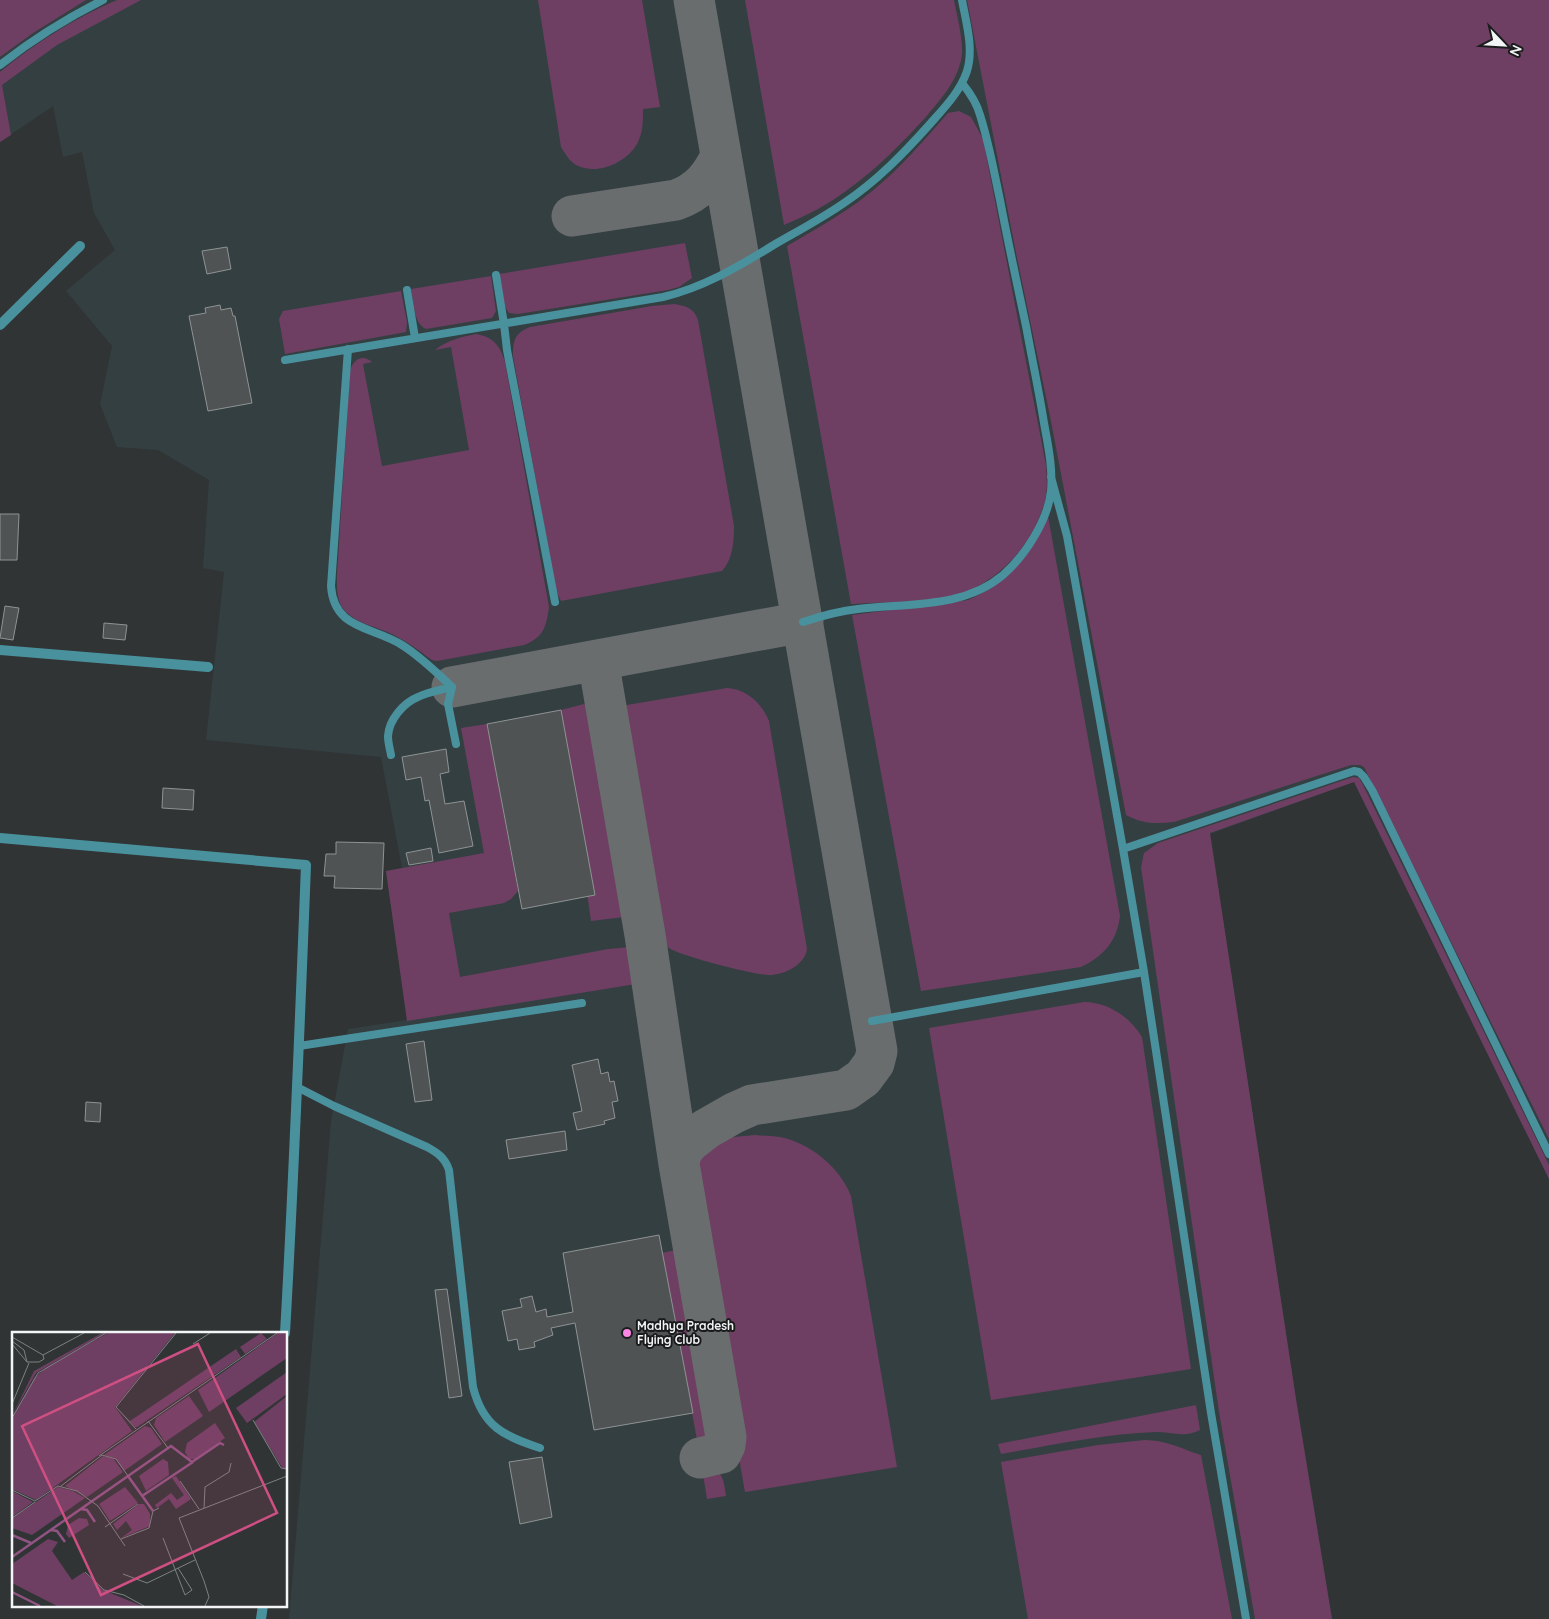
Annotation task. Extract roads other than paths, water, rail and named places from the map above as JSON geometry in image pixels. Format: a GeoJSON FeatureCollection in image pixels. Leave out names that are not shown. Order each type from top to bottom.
{"type":"FeatureCollection","features":[{"type":"Feature","properties":{"kind":"street"},"geometry":{"type":"LineString","coordinates":[[0,325],[80,246]]}},
{"type":"Feature","properties":{"kind":"street"},"geometry":{"type":"LineString","coordinates":[[0,650],[208,667]]}},
{"type":"Feature","properties":{"kind":"street"},"geometry":{"type":"LineString","coordinates":[[0,838],[306,865],[296,1087],[295,1174],[285,1332]]}},
{"type":"Feature","properties":{"kind":"street"},"geometry":{"type":"LineString","coordinates":[[262,1619],[263,1606]]}},
{"type":"Feature","properties":{"kind":"lane"},"geometry":{"type":"LineString","coordinates":[[0,65],[27,44],[84,9],[103,0]]}},
{"type":"Feature","properties":{"kind":"lane"},"geometry":{"type":"LineString","coordinates":[[285,360],[680,294],[741,265],[844,203],[872,182],[912,144],[954,96],[962,83],[970,60],[962,0]]}},
{"type":"Feature","properties":{"kind":"lane"},"geometry":{"type":"LineString","coordinates":[[803,622],[833,612],[960,598],[989,585],[1003,574],[1033,538],[1049,502],[1050,462],[1038,387],[991,158],[980,114],[974,100],[962,83]]}},
{"type":"Feature","properties":{"kind":"lane"},"geometry":{"type":"LineString","coordinates":[[496,275],[507,350],[555,602]]}},
{"type":"Feature","properties":{"kind":"lane"},"geometry":{"type":"LineString","coordinates":[[407,290],[415,338]]}},
{"type":"Feature","properties":{"kind":"lane"},"geometry":{"type":"LineString","coordinates":[[348,349],[331,576],[332,599],[342,616],[350,622],[401,645],[425,661],[452,687]]}},
{"type":"Feature","properties":{"kind":"lane"},"geometry":{"type":"LineString","coordinates":[[1051,477],[1067,536],[1144,972],[1211,1414],[1246,1619]]}},
{"type":"Feature","properties":{"kind":"lane"},"geometry":{"type":"LineString","coordinates":[[452,687],[448,704],[456,744]]}},
{"type":"Feature","properties":{"kind":"lane"},"geometry":{"type":"LineString","coordinates":[[391,756],[388,736],[396,715],[419,696],[452,687]]}},
{"type":"Feature","properties":{"kind":"lane"},"geometry":{"type":"LineString","coordinates":[[1123,850],[1354,771],[1361,774],[1372,790],[1549,1154]]}},
{"type":"Feature","properties":{"kind":"lane"},"geometry":{"type":"LineString","coordinates":[[872,1021],[1144,972]]}},
{"type":"Feature","properties":{"kind":"lane"},"geometry":{"type":"LineString","coordinates":[[298,1046],[582,1003]]}},
{"type":"Feature","properties":{"kind":"lane"},"geometry":{"type":"LineString","coordinates":[[296,1087],[427,1147],[446,1163],[451,1185],[473,1387],[477,1402],[482,1414],[497,1428],[514,1438],[540,1448]]}},
{"type":"Feature","properties":{"kind":"place","name":"Madhya Pradesh Flying Club"},"geometry":{"type":"Point","coordinates":[627,1333]}}]}
